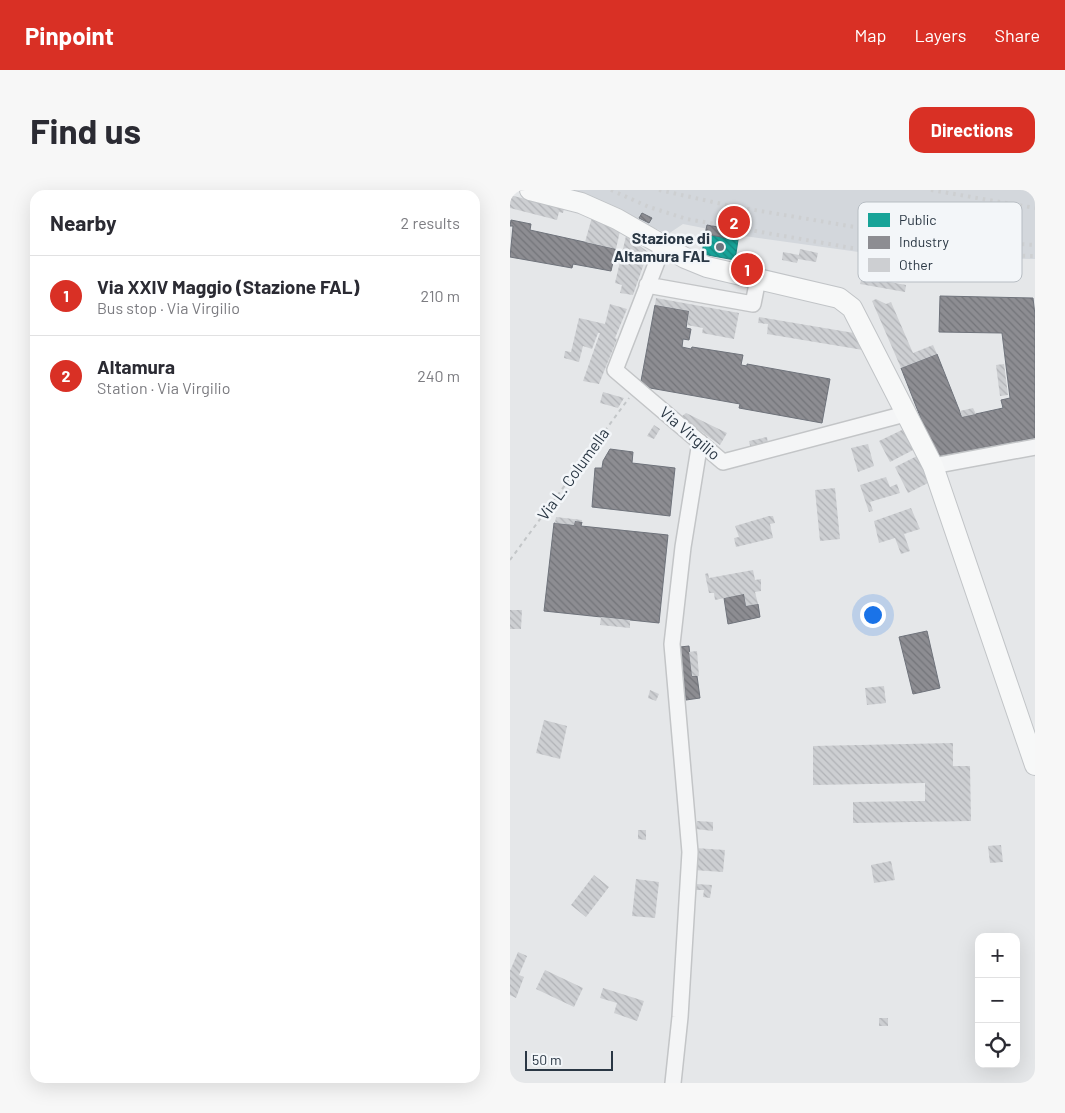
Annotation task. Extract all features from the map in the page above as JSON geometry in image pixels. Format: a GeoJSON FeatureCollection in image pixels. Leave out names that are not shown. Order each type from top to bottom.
{"type":"FeatureCollection","features":[{"type":"Feature","properties":{"kind":"main road"},"geometry":{"type":"LineString","coordinates":[[530,190],[581,203],[617,218],[663,246],[707,267],[838,298],[852,308],[933,466],[1035,765]]}},
{"type":"Feature","properties":{"kind":"street","name":"Via Virgilio"},"geometry":{"type":"LineString","coordinates":[[663,246],[615,370],[723,462],[906,414]]}},
{"type":"Feature","properties":{"kind":"street"},"geometry":{"type":"LineString","coordinates":[[647,285],[753,304],[758,278]]}},
{"type":"Feature","properties":{"kind":"street"},"geometry":{"type":"LineString","coordinates":[[673,1083],[680,1017],[690,852],[672,644],[683,547],[700,442]]}},
{"type":"Feature","properties":{"kind":"street"},"geometry":{"type":"LineString","coordinates":[[933,466],[1035,447]]}},
{"type":"Feature","properties":{"kind":"path","name":"Via L. Columella"},"geometry":{"type":"LineString","coordinates":[[510,560],[637,388]]}},
{"type":"Feature","properties":{"kind":"shaded area"},"geometry":{"type":"Polygon","coordinates":[[[567,190],[1035,190],[1035,259],[1022,259],[1022,202],[858,202],[858,252],[744,236],[683,224],[668,234],[567,190]]]}},
{"type":"Feature","properties":{"kind":"building: Public","name":"Stazione di Altamura FAL"},"geometry":{"type":"Polygon","coordinates":[[[705,234],[738,240],[735,260],[702,254],[705,234]]]}},
{"type":"Feature","properties":{"kind":"building: Industry"},"geometry":{"type":"Polygon","coordinates":[[[642,213],[652,218],[649,223],[639,218],[642,213]]]}},
{"type":"Feature","properties":{"kind":"building: Industry"},"geometry":{"type":"Polygon","coordinates":[[[511,220],[531,224],[530,230],[616,249],[611,271],[573,264],[572,268],[510,257],[513,226],[510,226],[511,220]]]}},
{"type":"Feature","properties":{"kind":"building: Industry"},"geometry":{"type":"Polygon","coordinates":[[[707,225],[740,231],[738,240],[705,234],[707,225]]]}},
{"type":"Feature","properties":{"kind":"building: Industry"},"geometry":{"type":"Polygon","coordinates":[[[940,296],[1033,298],[1035,315],[1035,438],[936,457],[901,368],[937,354],[962,417],[1003,408],[1001,400],[1010,398],[1002,333],[939,332],[940,296]]]}},
{"type":"Feature","properties":{"kind":"building: Industry"},"geometry":{"type":"Polygon","coordinates":[[[655,305],[689,311],[686,328],[691,329],[689,340],[683,339],[682,347],[743,355],[741,365],[747,366],[747,364],[830,379],[822,423],[739,408],[740,404],[650,388],[641,381],[655,305]]]}},
{"type":"Feature","properties":{"kind":"building: Industry"},"geometry":{"type":"Polygon","coordinates":[[[610,449],[633,452],[632,463],[675,468],[670,516],[592,507],[595,468],[602,468],[603,461],[610,449]]]}},
{"type":"Feature","properties":{"kind":"building: Industry"},"geometry":{"type":"Polygon","coordinates":[[[575,521],[582,522],[581,526],[668,535],[659,623],[544,611],[554,523],[574,525],[575,521]]]}},
{"type":"Feature","properties":{"kind":"building: Industry"},"geometry":{"type":"Polygon","coordinates":[[[744,594],[746,606],[758,604],[760,617],[728,624],[724,598],[744,594]]]}},
{"type":"Feature","properties":{"kind":"building: Industry"},"geometry":{"type":"Polygon","coordinates":[[[927,631],[940,688],[913,694],[899,637],[927,631]]]}},
{"type":"Feature","properties":{"kind":"building: Industry"},"geometry":{"type":"Polygon","coordinates":[[[689,646],[692,676],[697,676],[700,698],[686,700],[680,647],[689,646]]]}},
{"type":"Feature","properties":{"kind":"building: Other"},"geometry":{"type":"Polygon","coordinates":[[[510,195],[564,209],[563,213],[559,212],[557,220],[510,208],[510,195]]]}},
{"type":"Feature","properties":{"kind":"building: Other"},"geometry":{"type":"Polygon","coordinates":[[[592,217],[620,231],[616,249],[585,242],[592,217]]]}},
{"type":"Feature","properties":{"kind":"building: Other"},"geometry":{"type":"Polygon","coordinates":[[[626,236],[648,252],[633,295],[620,293],[622,285],[615,283],[626,236]]]}},
{"type":"Feature","properties":{"kind":"building: Other"},"geometry":{"type":"Polygon","coordinates":[[[800,249],[818,253],[816,262],[798,259],[797,263],[782,260],[783,252],[799,255],[800,249]]]}},
{"type":"Feature","properties":{"kind":"building: Other"},"geometry":{"type":"Polygon","coordinates":[[[861,282],[890,282],[906,285],[905,292],[860,284],[861,282]]]}},
{"type":"Feature","properties":{"kind":"building: Other"},"geometry":{"type":"Polygon","coordinates":[[[656,298],[739,313],[734,339],[702,333],[703,328],[687,325],[689,311],[655,305],[656,298]]]}},
{"type":"Feature","properties":{"kind":"building: Other"},"geometry":{"type":"Polygon","coordinates":[[[876,299],[886,304],[891,302],[913,353],[933,345],[937,354],[901,368],[872,301],[876,299]]]}},
{"type":"Feature","properties":{"kind":"building: Other"},"geometry":{"type":"Polygon","coordinates":[[[610,304],[627,309],[615,338],[617,339],[599,384],[583,381],[600,333],[598,333],[592,349],[583,346],[579,362],[564,358],[565,351],[571,352],[579,318],[605,324],[610,304]]]}},
{"type":"Feature","properties":{"kind":"building: Other"},"geometry":{"type":"Polygon","coordinates":[[[759,317],[854,333],[863,350],[767,334],[768,324],[758,323],[759,317]]]}},
{"type":"Feature","properties":{"kind":"building: Other"},"geometry":{"type":"Polygon","coordinates":[[[1004,364],[1008,395],[1000,396],[996,365],[1004,364]]]}},
{"type":"Feature","properties":{"kind":"building: Other"},"geometry":{"type":"Polygon","coordinates":[[[603,392],[624,398],[618,408],[600,403],[603,392]]]}},
{"type":"Feature","properties":{"kind":"building: Other"},"geometry":{"type":"Polygon","coordinates":[[[973,408],[976,414],[962,417],[960,411],[973,408]]]}},
{"type":"Feature","properties":{"kind":"building: Other"},"geometry":{"type":"Polygon","coordinates":[[[686,413],[727,433],[720,445],[681,417],[686,413]]]}},
{"type":"Feature","properties":{"kind":"building: Other"},"geometry":{"type":"Polygon","coordinates":[[[654,425],[660,429],[654,439],[647,436],[654,425]]]}},
{"type":"Feature","properties":{"kind":"building: Other"},"geometry":{"type":"Polygon","coordinates":[[[906,428],[917,448],[890,462],[879,441],[906,428]]]}},
{"type":"Feature","properties":{"kind":"building: Other"},"geometry":{"type":"Polygon","coordinates":[[[767,437],[768,445],[751,449],[749,441],[767,437]]]}},
{"type":"Feature","properties":{"kind":"building: Other"},"geometry":{"type":"Polygon","coordinates":[[[868,444],[874,466],[858,472],[851,448],[868,444]]]}},
{"type":"Feature","properties":{"kind":"building: Other"},"geometry":{"type":"Polygon","coordinates":[[[919,455],[932,481],[908,493],[895,467],[919,455]]]}},
{"type":"Feature","properties":{"kind":"building: Other"},"geometry":{"type":"Polygon","coordinates":[[[886,477],[890,487],[897,484],[900,493],[870,502],[873,511],[869,512],[860,485],[886,477]]]}},
{"type":"Feature","properties":{"kind":"building: Other"},"geometry":{"type":"Polygon","coordinates":[[[835,488],[840,539],[820,541],[815,490],[835,488]]]}},
{"type":"Feature","properties":{"kind":"building: Other"},"geometry":{"type":"Polygon","coordinates":[[[911,508],[920,529],[904,534],[910,551],[901,554],[895,538],[879,543],[874,521],[911,508]]]}},
{"type":"Feature","properties":{"kind":"building: Other"},"geometry":{"type":"Polygon","coordinates":[[[773,516],[775,523],[770,524],[773,538],[736,547],[734,538],[739,537],[735,526],[773,516]]]}},
{"type":"Feature","properties":{"kind":"building: Other"},"geometry":{"type":"Polygon","coordinates":[[[556,517],[582,520],[582,522],[575,521],[574,525],[555,523],[556,517]]]}},
{"type":"Feature","properties":{"kind":"building: Other"},"geometry":{"type":"Polygon","coordinates":[[[753,570],[755,580],[761,579],[761,591],[755,592],[758,604],[746,606],[744,594],[715,600],[714,593],[709,593],[705,574],[708,573],[709,578],[753,570]]]}},
{"type":"Feature","properties":{"kind":"building: Other"},"geometry":{"type":"Polygon","coordinates":[[[510,610],[522,610],[521,629],[510,629],[510,610]]]}},
{"type":"Feature","properties":{"kind":"building: Other"},"geometry":{"type":"Polygon","coordinates":[[[601,617],[630,620],[630,628],[600,625],[601,617]]]}},
{"type":"Feature","properties":{"kind":"building: Other"},"geometry":{"type":"Polygon","coordinates":[[[697,651],[699,676],[692,676],[689,652],[697,651]]]}},
{"type":"Feature","properties":{"kind":"building: Other"},"geometry":{"type":"Polygon","coordinates":[[[884,686],[886,703],[867,705],[865,688],[884,686]]]}},
{"type":"Feature","properties":{"kind":"building: Other"},"geometry":{"type":"Polygon","coordinates":[[[650,690],[659,694],[656,701],[648,698],[650,690]]]}},
{"type":"Feature","properties":{"kind":"building: Other"},"geometry":{"type":"Polygon","coordinates":[[[544,720],[567,726],[560,759],[536,753],[544,720]]]}},
{"type":"Feature","properties":{"kind":"building: Other"},"geometry":{"type":"Polygon","coordinates":[[[953,743],[953,766],[970,766],[971,821],[853,823],[853,802],[925,801],[925,783],[813,785],[813,746],[953,743]]]}},
{"type":"Feature","properties":{"kind":"building: Other"},"geometry":{"type":"Polygon","coordinates":[[[697,821],[713,822],[713,831],[696,829],[697,821]]]}},
{"type":"Feature","properties":{"kind":"building: Other"},"geometry":{"type":"Polygon","coordinates":[[[638,830],[646,830],[646,840],[638,839],[638,830]]]}},
{"type":"Feature","properties":{"kind":"building: Other"},"geometry":{"type":"Polygon","coordinates":[[[1001,845],[1003,862],[990,863],[988,846],[1001,845]]]}},
{"type":"Feature","properties":{"kind":"building: Other"},"geometry":{"type":"Polygon","coordinates":[[[695,848],[725,850],[723,872],[693,870],[695,848]]]}},
{"type":"Feature","properties":{"kind":"building: Other"},"geometry":{"type":"Polygon","coordinates":[[[891,861],[895,880],[874,883],[871,865],[891,861]]]}},
{"type":"Feature","properties":{"kind":"building: Other"},"geometry":{"type":"Polygon","coordinates":[[[594,875],[609,887],[586,917],[571,905],[594,875]]]}},
{"type":"Feature","properties":{"kind":"building: Other"},"geometry":{"type":"Polygon","coordinates":[[[636,879],[659,882],[655,918],[632,916],[636,879]]]}},
{"type":"Feature","properties":{"kind":"building: Other"},"geometry":{"type":"Polygon","coordinates":[[[696,884],[712,885],[710,898],[703,897],[704,890],[696,890],[696,884]]]}},
{"type":"Feature","properties":{"kind":"building: Other"},"geometry":{"type":"Polygon","coordinates":[[[518,952],[527,956],[519,975],[524,977],[516,998],[510,995],[510,971],[518,952]]]}},
{"type":"Feature","properties":{"kind":"building: Other"},"geometry":{"type":"Polygon","coordinates":[[[545,970],[583,988],[574,1007],[536,989],[545,970]]]}},
{"type":"Feature","properties":{"kind":"building: Other"},"geometry":{"type":"Polygon","coordinates":[[[603,988],[644,1001],[637,1021],[614,1013],[617,1003],[600,998],[603,988]]]}},
{"type":"Feature","properties":{"kind":"building: Other"},"geometry":{"type":"Polygon","coordinates":[[[879,1018],[888,1018],[888,1026],[879,1026],[879,1018]]]}},
{"type":"Feature","properties":{"kind":"railway"},"geometry":{"type":"LineString","coordinates":[[611,190],[649,207],[687,219],[858,249]]}},
{"type":"Feature","properties":{"kind":"railway"},"geometry":{"type":"LineString","coordinates":[[659,190],[731,206],[858,228]]}},
{"type":"Feature","properties":{"kind":"railway"},"geometry":{"type":"LineString","coordinates":[[931,190],[1000,202]]}},
{"type":"Feature","properties":{"kind":"railway"},"geometry":{"type":"LineString","coordinates":[[1022,206],[1035,208]]}},
{"type":"Feature","properties":{"kind":"railway"},"geometry":{"type":"LineString","coordinates":[[1022,244],[1035,245]]}},
{"type":"Feature","properties":{"kind":"railway"},"geometry":{"type":"LineString","coordinates":[[1022,256],[1035,256]]}},
{"type":"Feature","properties":{"kind":"place","name":"Altamura"},"geometry":{"type":"Point","coordinates":[734,222]}},
{"type":"Feature","properties":{"kind":"place","name":"Stazione di Altamura FAL"},"geometry":{"type":"Point","coordinates":[720,247]}},
{"type":"Feature","properties":{"kind":"place","name":"Via XXIV Maggio (Stazione FAL)"},"geometry":{"type":"Point","coordinates":[747,269]}}]}
